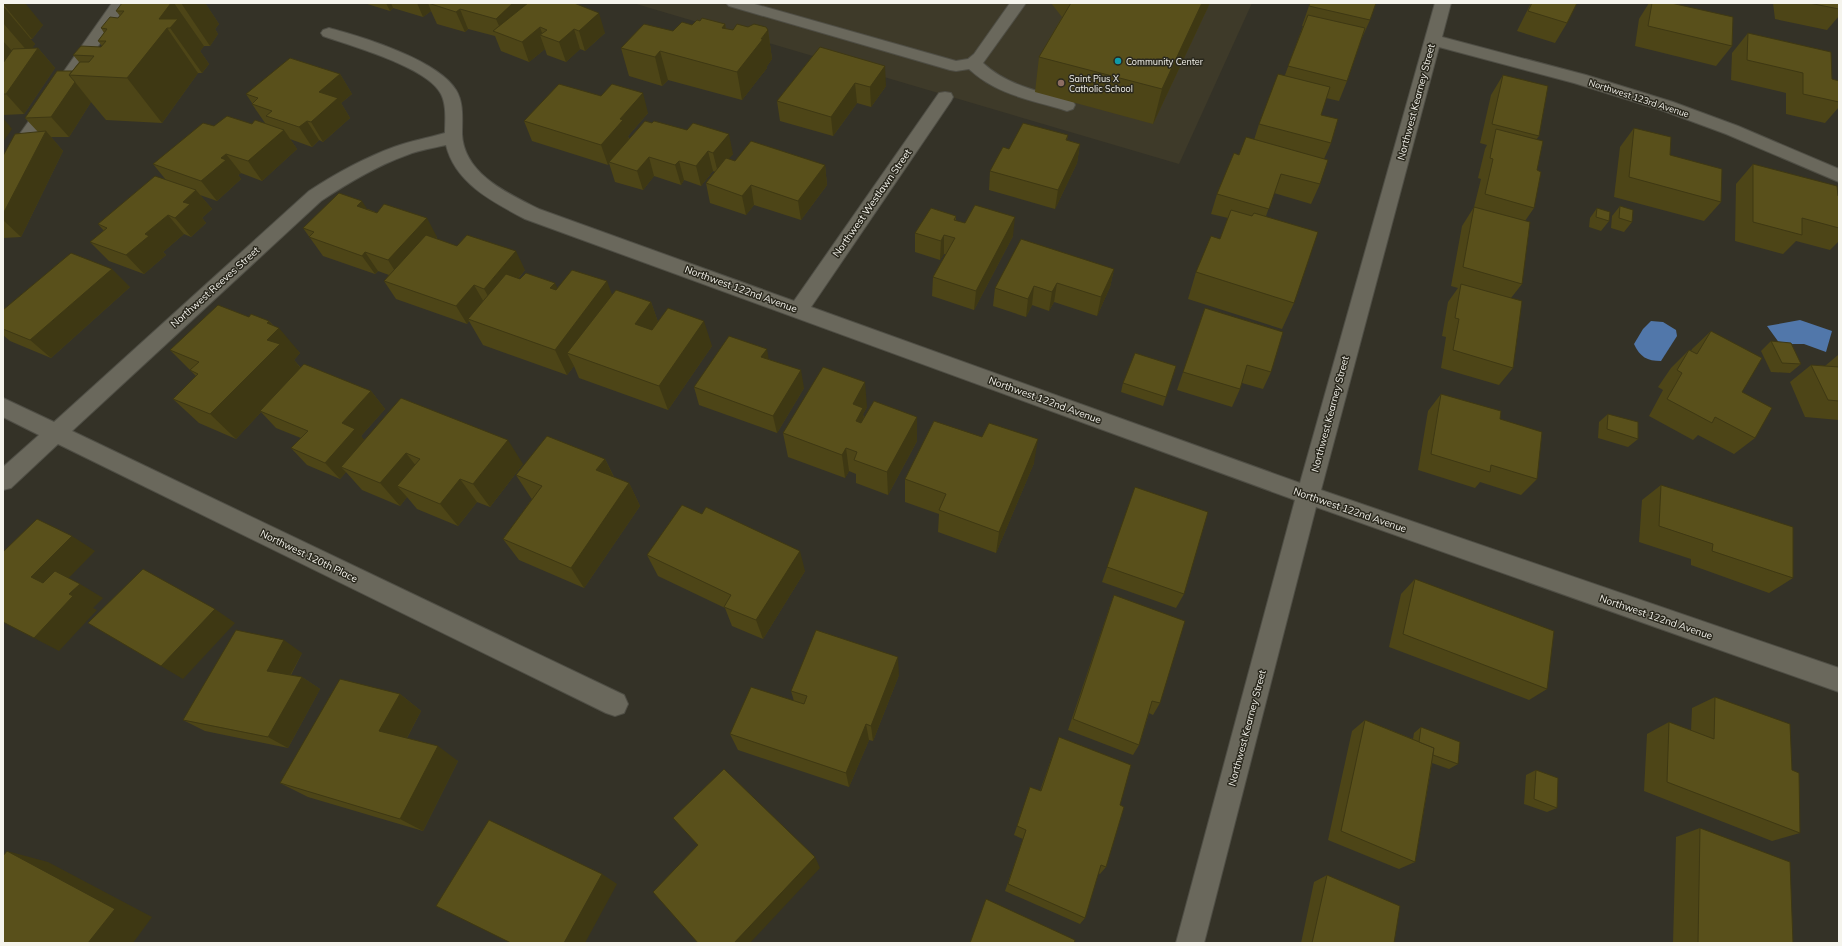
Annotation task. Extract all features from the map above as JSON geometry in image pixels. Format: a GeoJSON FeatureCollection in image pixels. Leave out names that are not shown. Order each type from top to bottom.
{"type":"FeatureCollection","features":[{"type":"Feature","properties":{"kind":"street"},"geometry":{"type":"LineString","coordinates":[[3,177],[21,145],[120,3]]}},
{"type":"Feature","properties":{"kind":"street"},"geometry":{"type":"LineString","coordinates":[[734,3],[956,66],[972,63],[980,58],[1018,3]]}},
{"type":"Feature","properties":{"kind":"street","name":"Northwest Kearney Street"},"geometry":{"type":"LineString","coordinates":[[1190,943],[1308,495],[1443,3]]}},
{"type":"Feature","properties":{"kind":"street","name":"Northwest 122nd Avenue"},"geometry":{"type":"LineString","coordinates":[[329,33],[410,63],[429,72],[444,85],[452,99],[454,137],[457,154],[470,173],[501,197],[526,210],[1308,495],[1839,680]]}},
{"type":"Feature","properties":{"kind":"street","name":"Northwest 123rd Avenue"},"geometry":{"type":"LineString","coordinates":[[1433,40],[1612,88],[1668,106],[1719,125],[1839,176]]}},
{"type":"Feature","properties":{"kind":"street"},"geometry":{"type":"LineString","coordinates":[[972,63],[988,76],[1006,87],[1067,105]]}},
{"type":"Feature","properties":{"kind":"street","name":"Northwest Westlawn Street"},"geometry":{"type":"LineString","coordinates":[[799,310],[945,97]]}},
{"type":"Feature","properties":{"kind":"street","name":"Northwest Reeves Street"},"geometry":{"type":"LineString","coordinates":[[3,481],[315,196],[339,180],[366,165],[401,151],[454,137]]}},
{"type":"Feature","properties":{"kind":"street","name":"Northwest 120th Place"},"geometry":{"type":"LineString","coordinates":[[3,408],[615,704]]}},
{"type":"Feature","properties":{"kind":"shaded area","name":"Saint Pius X Catholic School"},"geometry":{"type":"Polygon","coordinates":[[[633,3],[1252,3],[1179,164],[633,3]]]}},
{"type":"Feature","properties":{"kind":"water"},"geometry":{"type":"Polygon","coordinates":[[[1800,320],[1832,331],[1826,352],[1804,344],[1780,344],[1767,326],[1800,320]]]}},
{"type":"Feature","properties":{"kind":"water"},"geometry":{"type":"Polygon","coordinates":[[[1651,321],[1663,322],[1676,330],[1677,336],[1661,361],[1644,357],[1634,344],[1643,329],[1651,321]]]}},
{"type":"Feature","properties":{"kind":"building"},"geometry":{"type":"Polygon","coordinates":[[[122,3],[171,3],[159,19],[178,19],[170,28],[167,28],[127,78],[69,75],[80,62],[89,62],[94,56],[73,55],[81,46],[101,47],[106,41],[98,41],[107,29],[101,28],[110,17],[118,18],[124,11],[116,11],[122,3]]]}},
{"type":"Feature","properties":{"kind":"building"},"geometry":{"type":"Polygon","coordinates":[[[428,3],[513,3],[496,19],[460,9],[456,12],[428,3]]]}},
{"type":"Feature","properties":{"kind":"building"},"geometry":{"type":"Polygon","coordinates":[[[528,3],[574,3],[599,13],[579,31],[574,29],[559,42],[540,35],[547,30],[540,27],[522,42],[493,31],[528,3]]]}},
{"type":"Feature","properties":{"kind":"building","name":"Community Center"},"geometry":{"type":"Polygon","coordinates":[[[1071,3],[1202,3],[1162,89],[1039,57],[1071,3]]]}},
{"type":"Feature","properties":{"kind":"building"},"geometry":{"type":"Polygon","coordinates":[[[1310,3],[1376,3],[1370,20],[1309,6],[1310,3]]]}},
{"type":"Feature","properties":{"kind":"building"},"geometry":{"type":"Polygon","coordinates":[[[1532,3],[1577,3],[1567,23],[1528,11],[1532,3]]]}},
{"type":"Feature","properties":{"kind":"building"},"geometry":{"type":"Polygon","coordinates":[[[1652,3],[1671,3],[1733,17],[1732,46],[1648,26],[1652,3]]]}},
{"type":"Feature","properties":{"kind":"building"},"geometry":{"type":"Polygon","coordinates":[[[1809,3],[1839,3],[1839,9],[1809,3]]]}},
{"type":"Feature","properties":{"kind":"building"},"geometry":{"type":"Polygon","coordinates":[[[1308,15],[1365,28],[1347,81],[1288,66],[1308,15]]]}},
{"type":"Feature","properties":{"kind":"building"},"geometry":{"type":"Polygon","coordinates":[[[702,18],[725,24],[722,28],[733,30],[737,24],[748,27],[754,24],[766,27],[768,30],[761,39],[763,39],[737,72],[660,51],[655,57],[621,48],[644,24],[673,31],[682,22],[692,25],[697,20],[700,21],[702,18]]]}},
{"type":"Feature","properties":{"kind":"building"},"geometry":{"type":"Polygon","coordinates":[[[1748,33],[1831,52],[1832,79],[1839,81],[1839,102],[1803,94],[1803,73],[1747,60],[1748,33]]]}},
{"type":"Feature","properties":{"kind":"building"},"geometry":{"type":"Polygon","coordinates":[[[820,47],[885,66],[870,87],[855,83],[831,117],[777,101],[820,47]]]}},
{"type":"Feature","properties":{"kind":"building"},"geometry":{"type":"Polygon","coordinates":[[[38,48],[6,94],[3,94],[3,63],[13,49],[38,48]]]}},
{"type":"Feature","properties":{"kind":"building"},"geometry":{"type":"Polygon","coordinates":[[[290,58],[340,74],[319,92],[338,98],[311,122],[307,121],[299,127],[266,116],[272,111],[252,104],[258,98],[246,94],[290,58]]]}},
{"type":"Feature","properties":{"kind":"building"},"geometry":{"type":"Polygon","coordinates":[[[57,71],[72,71],[69,75],[75,82],[51,117],[25,118],[57,71]]]}},
{"type":"Feature","properties":{"kind":"building"},"geometry":{"type":"Polygon","coordinates":[[[1278,74],[1330,87],[1321,115],[1338,119],[1331,143],[1259,124],[1278,74]]]}},
{"type":"Feature","properties":{"kind":"building"},"geometry":{"type":"Polygon","coordinates":[[[1503,75],[1548,86],[1539,136],[1492,124],[1503,75]]]}},
{"type":"Feature","properties":{"kind":"building"},"geometry":{"type":"Polygon","coordinates":[[[559,84],[601,96],[612,84],[643,93],[620,119],[623,120],[601,145],[524,121],[559,84]]]}},
{"type":"Feature","properties":{"kind":"building"},"geometry":{"type":"Polygon","coordinates":[[[227,116],[252,124],[255,120],[284,130],[248,161],[226,154],[221,158],[226,160],[201,181],[153,164],[203,123],[214,126],[227,116]]]}},
{"type":"Feature","properties":{"kind":"building"},"geometry":{"type":"Polygon","coordinates":[[[645,121],[652,123],[654,121],[687,130],[693,123],[729,134],[713,153],[708,151],[696,166],[679,161],[675,165],[649,157],[637,171],[609,162],[645,121]]]}},
{"type":"Feature","properties":{"kind":"building"},"geometry":{"type":"Polygon","coordinates":[[[1023,123],[1068,135],[1066,140],[1080,144],[1058,190],[990,171],[1003,147],[1009,149],[1023,123]]]}},
{"type":"Feature","properties":{"kind":"building"},"geometry":{"type":"Polygon","coordinates":[[[1634,128],[1671,137],[1670,155],[1722,169],[1721,202],[1629,177],[1634,128]]]}},
{"type":"Feature","properties":{"kind":"building"},"geometry":{"type":"Polygon","coordinates":[[[1496,129],[1543,141],[1537,170],[1541,172],[1534,208],[1485,194],[1493,159],[1490,158],[1496,129]]]}},
{"type":"Feature","properties":{"kind":"building"},"geometry":{"type":"Polygon","coordinates":[[[46,131],[3,214],[3,156],[15,134],[46,131]]]}},
{"type":"Feature","properties":{"kind":"building"},"geometry":{"type":"Polygon","coordinates":[[[1246,137],[1328,160],[1320,184],[1281,174],[1269,209],[1217,194],[1234,153],[1239,155],[1246,137]]]}},
{"type":"Feature","properties":{"kind":"building"},"geometry":{"type":"Polygon","coordinates":[[[751,141],[825,165],[798,201],[751,185],[742,196],[706,183],[726,158],[735,161],[751,141]]]}},
{"type":"Feature","properties":{"kind":"building"},"geometry":{"type":"Polygon","coordinates":[[[1753,164],[1837,186],[1839,196],[1839,228],[1802,218],[1802,235],[1753,222],[1753,164]]]}},
{"type":"Feature","properties":{"kind":"building"},"geometry":{"type":"Polygon","coordinates":[[[155,176],[196,190],[183,202],[190,204],[175,218],[168,215],[145,234],[149,236],[126,255],[90,242],[107,228],[98,224],[155,176]]]}},
{"type":"Feature","properties":{"kind":"building"},"geometry":{"type":"Polygon","coordinates":[[[339,193],[362,201],[357,206],[377,213],[384,204],[427,218],[388,260],[365,252],[362,256],[309,237],[314,232],[303,228],[339,193]]]}},
{"type":"Feature","properties":{"kind":"building"},"geometry":{"type":"Polygon","coordinates":[[[975,205],[1015,217],[976,291],[933,277],[955,238],[944,235],[941,241],[915,233],[931,208],[956,216],[954,220],[965,223],[975,205]]]}},
{"type":"Feature","properties":{"kind":"building"},"geometry":{"type":"Polygon","coordinates":[[[1620,206],[1633,210],[1632,222],[1619,218],[1620,206]]]}},
{"type":"Feature","properties":{"kind":"building"},"geometry":{"type":"Polygon","coordinates":[[[1474,207],[1530,222],[1522,284],[1463,267],[1474,207]]]}},
{"type":"Feature","properties":{"kind":"building"},"geometry":{"type":"Polygon","coordinates":[[[1597,208],[1610,212],[1609,221],[1596,217],[1597,208]]]}},
{"type":"Feature","properties":{"kind":"building"},"geometry":{"type":"Polygon","coordinates":[[[1231,210],[1252,216],[1254,213],[1318,232],[1294,303],[1196,272],[1211,236],[1220,239],[1231,210]]]}},
{"type":"Feature","properties":{"kind":"building"},"geometry":{"type":"Polygon","coordinates":[[[426,235],[457,246],[467,235],[516,251],[484,289],[474,285],[456,306],[384,281],[426,235]]]}},
{"type":"Feature","properties":{"kind":"building"},"geometry":{"type":"Polygon","coordinates":[[[1021,239],[1114,269],[1101,297],[1057,283],[1052,292],[1034,286],[1028,299],[995,288],[1021,239]]]}},
{"type":"Feature","properties":{"kind":"building"},"geometry":{"type":"Polygon","coordinates":[[[71,253],[112,269],[30,340],[3,329],[3,310],[71,253]]]}},
{"type":"Feature","properties":{"kind":"building"},"geometry":{"type":"Polygon","coordinates":[[[572,270],[607,281],[555,350],[468,319],[506,274],[520,279],[526,273],[555,283],[550,288],[556,290],[572,270]]]}},
{"type":"Feature","properties":{"kind":"building"},"geometry":{"type":"Polygon","coordinates":[[[1461,284],[1522,301],[1513,368],[1453,350],[1459,319],[1455,318],[1461,284]]]}},
{"type":"Feature","properties":{"kind":"building"},"geometry":{"type":"Polygon","coordinates":[[[616,290],[651,302],[635,324],[652,330],[668,308],[704,321],[659,386],[567,353],[616,290]]]}},
{"type":"Feature","properties":{"kind":"building"},"geometry":{"type":"Polygon","coordinates":[[[218,305],[249,317],[251,314],[269,321],[267,323],[279,328],[267,340],[280,344],[210,414],[173,399],[198,374],[190,370],[199,362],[170,350],[218,305]]]}},
{"type":"Feature","properties":{"kind":"building"},"geometry":{"type":"Polygon","coordinates":[[[1205,308],[1283,332],[1271,372],[1247,365],[1240,389],[1183,372],[1205,308]]]}},
{"type":"Feature","properties":{"kind":"building"},"geometry":{"type":"Polygon","coordinates":[[[1711,331],[1762,358],[1742,392],[1772,408],[1755,438],[1715,417],[1712,423],[1667,399],[1682,373],[1677,370],[1689,350],[1697,354],[1711,331]]]}},
{"type":"Feature","properties":{"kind":"building"},"geometry":{"type":"Polygon","coordinates":[[[729,336],[767,349],[761,357],[801,370],[773,416],[694,387],[729,336]]]}},
{"type":"Feature","properties":{"kind":"building"},"geometry":{"type":"Polygon","coordinates":[[[1771,341],[1791,343],[1801,364],[1782,363],[1771,341]]]}},
{"type":"Feature","properties":{"kind":"building"},"geometry":{"type":"Polygon","coordinates":[[[1135,353],[1176,366],[1166,397],[1123,383],[1135,353]]]}},
{"type":"Feature","properties":{"kind":"building"},"geometry":{"type":"Polygon","coordinates":[[[304,364],[371,391],[342,423],[355,429],[325,463],[291,448],[308,431],[260,411],[304,364]]]}},
{"type":"Feature","properties":{"kind":"building"},"geometry":{"type":"Polygon","coordinates":[[[1811,365],[1839,367],[1839,401],[1828,400],[1811,365]]]}},
{"type":"Feature","properties":{"kind":"building"},"geometry":{"type":"Polygon","coordinates":[[[823,367],[865,382],[853,404],[863,408],[856,421],[861,423],[874,401],[917,417],[887,472],[854,460],[857,452],[846,448],[842,455],[783,433],[823,367]]]}},
{"type":"Feature","properties":{"kind":"building"},"geometry":{"type":"Polygon","coordinates":[[[1441,394],[1501,411],[1500,419],[1542,432],[1537,479],[1491,465],[1490,472],[1431,454],[1441,394]]]}},
{"type":"Feature","properties":{"kind":"building"},"geometry":{"type":"Polygon","coordinates":[[[401,398],[508,440],[473,484],[460,479],[440,504],[397,486],[420,459],[406,453],[380,483],[341,467],[401,398]]]}},
{"type":"Feature","properties":{"kind":"building"},"geometry":{"type":"Polygon","coordinates":[[[1608,414],[1638,422],[1638,439],[1607,429],[1608,414]]]}},
{"type":"Feature","properties":{"kind":"building"},"geometry":{"type":"Polygon","coordinates":[[[934,421],[982,437],[989,423],[1038,439],[999,532],[939,510],[946,494],[905,479],[934,421]]]}},
{"type":"Feature","properties":{"kind":"building"},"geometry":{"type":"Polygon","coordinates":[[[547,436],[605,459],[596,470],[629,483],[571,568],[503,539],[542,486],[516,475],[547,436]]]}},
{"type":"Feature","properties":{"kind":"building"},"geometry":{"type":"Polygon","coordinates":[[[1661,485],[1793,527],[1793,578],[1712,551],[1713,544],[1659,526],[1661,485]]]}},
{"type":"Feature","properties":{"kind":"building"},"geometry":{"type":"Polygon","coordinates":[[[1135,487],[1208,512],[1184,594],[1107,567],[1135,487]]]}},
{"type":"Feature","properties":{"kind":"building"},"geometry":{"type":"Polygon","coordinates":[[[682,505],[702,514],[706,507],[800,551],[756,620],[724,607],[731,595],[647,555],[682,505]]]}},
{"type":"Feature","properties":{"kind":"building"},"geometry":{"type":"Polygon","coordinates":[[[37,519],[72,536],[31,577],[43,583],[55,571],[80,584],[69,594],[73,596],[34,638],[3,622],[3,552],[37,519]]]}},
{"type":"Feature","properties":{"kind":"building"},"geometry":{"type":"Polygon","coordinates":[[[143,569],[215,609],[161,666],[88,623],[143,569]]]}},
{"type":"Feature","properties":{"kind":"building"},"geometry":{"type":"Polygon","coordinates":[[[1415,579],[1554,631],[1547,689],[1403,634],[1415,579]]]}},
{"type":"Feature","properties":{"kind":"building"},"geometry":{"type":"Polygon","coordinates":[[[1114,595],[1185,621],[1160,703],[1152,701],[1139,745],[1073,719],[1114,595]]]}},
{"type":"Feature","properties":{"kind":"building"},"geometry":{"type":"Polygon","coordinates":[[[236,630],[284,640],[267,671],[302,677],[268,737],[183,720],[236,630]]]}},
{"type":"Feature","properties":{"kind":"building"},"geometry":{"type":"Polygon","coordinates":[[[816,630],[898,657],[871,726],[866,724],[846,773],[730,734],[751,687],[804,704],[807,696],[791,691],[816,630]]]}},
{"type":"Feature","properties":{"kind":"building"},"geometry":{"type":"Polygon","coordinates":[[[340,679],[400,694],[379,731],[438,746],[400,819],[280,783],[340,679]]]}},
{"type":"Feature","properties":{"kind":"building"},"geometry":{"type":"Polygon","coordinates":[[[1715,697],[1790,724],[1792,770],[1799,773],[1800,833],[1667,782],[1669,722],[1714,739],[1715,697]]]}},
{"type":"Feature","properties":{"kind":"building"},"geometry":{"type":"Polygon","coordinates":[[[1365,720],[1434,748],[1415,862],[1341,831],[1365,720]]]}},
{"type":"Feature","properties":{"kind":"building"},"geometry":{"type":"Polygon","coordinates":[[[1421,727],[1460,742],[1458,764],[1433,755],[1434,748],[1419,742],[1421,727]]]}},
{"type":"Feature","properties":{"kind":"building"},"geometry":{"type":"Polygon","coordinates":[[[1059,737],[1131,765],[1120,805],[1124,807],[1106,867],[1101,865],[1085,918],[1008,884],[1026,830],[1017,826],[1030,787],[1041,791],[1059,737]]]}},
{"type":"Feature","properties":{"kind":"building"},"geometry":{"type":"Polygon","coordinates":[[[724,769],[815,857],[734,943],[698,943],[653,892],[698,845],[673,818],[724,769]]]}},
{"type":"Feature","properties":{"kind":"building"},"geometry":{"type":"Polygon","coordinates":[[[1536,770],[1558,778],[1557,808],[1534,799],[1536,770]]]}},
{"type":"Feature","properties":{"kind":"building"},"geometry":{"type":"Polygon","coordinates":[[[489,820],[602,874],[564,943],[511,943],[436,906],[489,820]]]}},
{"type":"Feature","properties":{"kind":"building"},"geometry":{"type":"Polygon","coordinates":[[[1700,828],[1790,862],[1793,943],[1698,943],[1700,828]]]}},
{"type":"Feature","properties":{"kind":"building"},"geometry":{"type":"Polygon","coordinates":[[[7,851],[115,909],[88,943],[3,943],[3,856],[7,851]]]}},
{"type":"Feature","properties":{"kind":"building"},"geometry":{"type":"Polygon","coordinates":[[[1327,875],[1400,906],[1394,943],[1312,943],[1327,875]]]}},
{"type":"Feature","properties":{"kind":"building"},"geometry":{"type":"Polygon","coordinates":[[[986,899],[1075,940],[1074,943],[970,943],[986,899]]]}},
{"type":"Feature","properties":{"kind":"place","name":"Community Center"},"geometry":{"type":"Point","coordinates":[1118,61]}},
{"type":"Feature","properties":{"kind":"place","name":"Saint Pius X Catholic School"},"geometry":{"type":"Point","coordinates":[1061,83]}}]}
